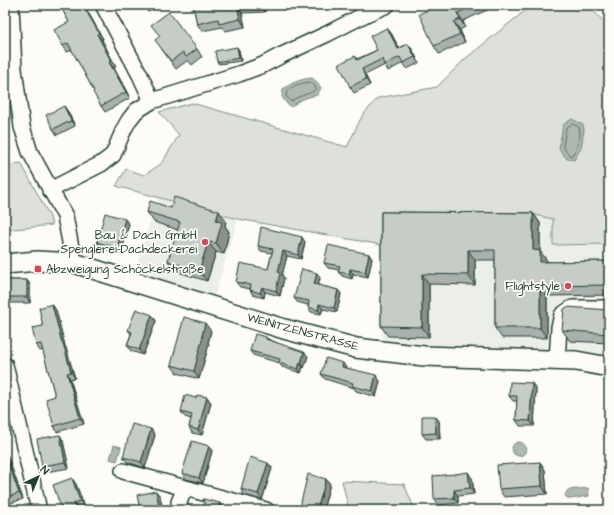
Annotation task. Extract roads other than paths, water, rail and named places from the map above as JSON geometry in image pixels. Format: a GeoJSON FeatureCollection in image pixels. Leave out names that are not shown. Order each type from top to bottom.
{"type":"FeatureCollection","features":[{"type":"Feature","properties":{"kind":"main road","name":"WEINITZENSTRASSE"},"geometry":{"type":"LineString","coordinates":[[5,264],[37,262],[74,263],[284,329],[356,348],[424,356],[576,361],[609,366]]}},
{"type":"Feature","properties":{"kind":"street"},"geometry":{"type":"LineString","coordinates":[[5,8],[11,5],[14,69],[22,128],[30,152],[65,216],[74,263]]}},
{"type":"Feature","properties":{"kind":"street"},"geometry":{"type":"LineString","coordinates":[[104,5],[140,74],[152,101]]}},
{"type":"Feature","properties":{"kind":"street"},"geometry":{"type":"LineString","coordinates":[[50,190],[101,164],[113,155],[124,128],[129,120],[136,111],[152,101],[263,65],[327,34],[363,10],[387,5]]}},
{"type":"Feature","properties":{"kind":"street"},"geometry":{"type":"LineString","coordinates":[[557,361],[558,326],[562,315],[572,308],[609,308]]}},
{"type":"Feature","properties":{"kind":"street"},"geometry":{"type":"LineString","coordinates":[[5,365],[10,405],[38,510]]}},
{"type":"Feature","properties":{"kind":"street"},"geometry":{"type":"LineString","coordinates":[[123,471],[259,509]]}},
{"type":"Feature","properties":{"kind":"street"},"geometry":{"type":"LineString","coordinates":[[181,510],[179,502],[184,488]]}},
{"type":"Feature","properties":{"kind":"water"},"geometry":{"type":"Polygon","coordinates":[[[312,78],[321,88],[317,95],[303,99],[291,107],[287,104],[282,97],[283,89],[296,82],[312,78]]]}},
{"type":"Feature","properties":{"kind":"water"},"geometry":{"type":"Polygon","coordinates":[[[572,119],[583,125],[584,130],[581,148],[574,160],[567,159],[559,149],[563,125],[572,119]]]}},
{"type":"Feature","properties":{"kind":"water"},"geometry":{"type":"Polygon","coordinates":[[[516,442],[522,442],[526,446],[526,452],[522,456],[516,456],[512,452],[512,446],[516,442]]]}},
{"type":"Feature","properties":{"kind":"water"},"geometry":{"type":"Polygon","coordinates":[[[114,445],[121,447],[117,461],[110,459],[114,445]]]}},
{"type":"Feature","properties":{"kind":"water"},"geometry":{"type":"Polygon","coordinates":[[[588,488],[589,496],[570,499],[565,495],[568,490],[588,488]]]}},
{"type":"Feature","properties":{"kind":"place","name":"Bau & Dach GmbH Spenglerei-Dachdeckerei"},"geometry":{"type":"Point","coordinates":[205,242]}},
{"type":"Feature","properties":{"kind":"place","name":"Abzweigung Schöckelstraße"},"geometry":{"type":"Point","coordinates":[38,269]}},
{"type":"Feature","properties":{"kind":"place","name":"Flightstyle"},"geometry":{"type":"Point","coordinates":[568,286]}}]}
